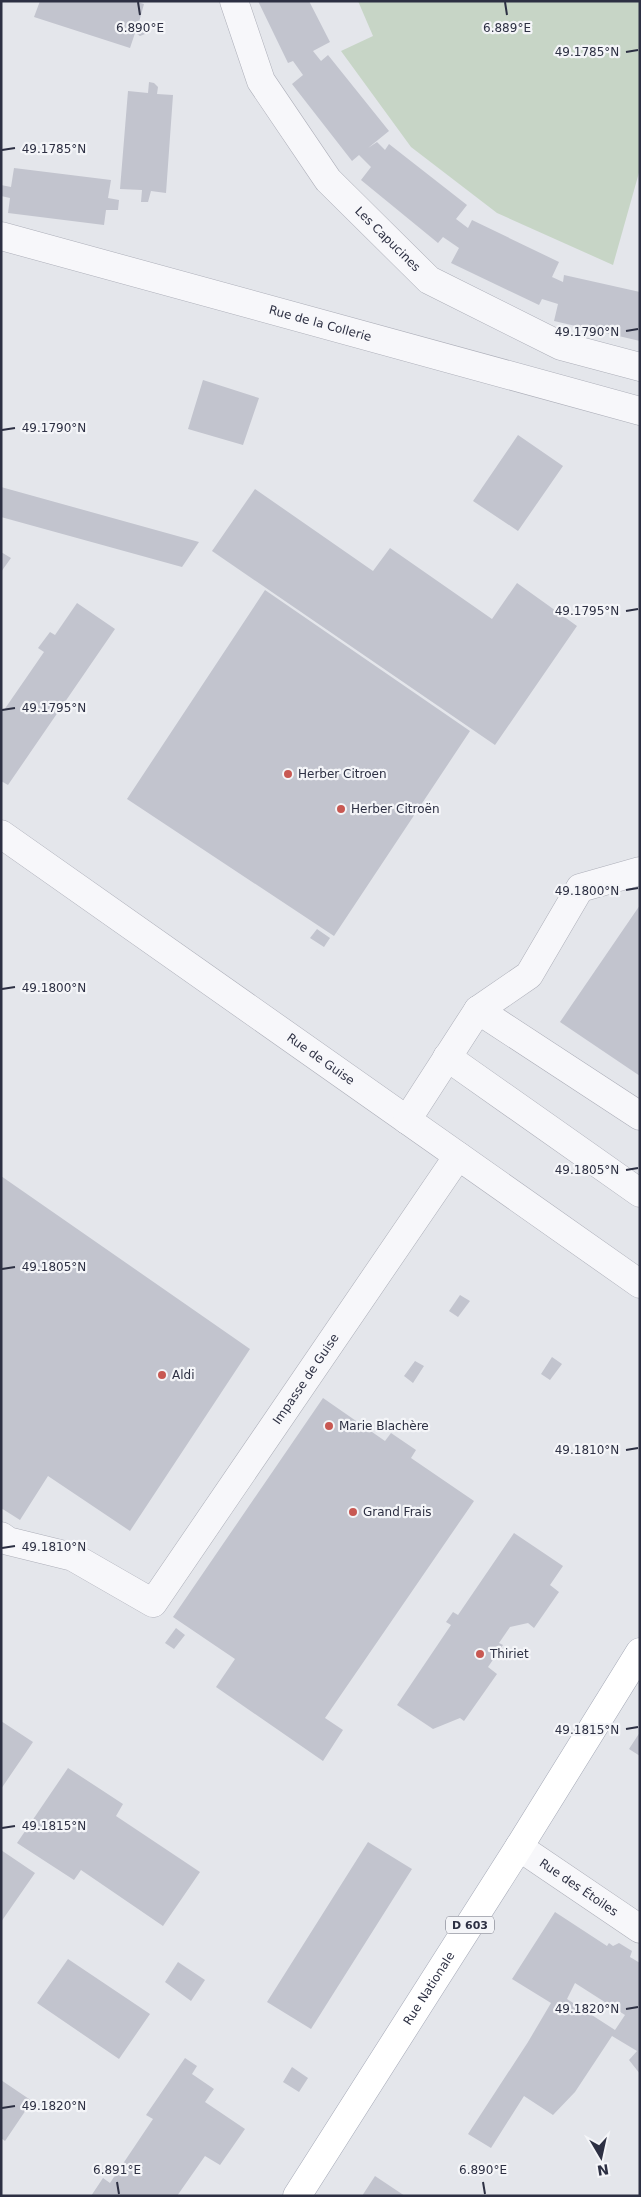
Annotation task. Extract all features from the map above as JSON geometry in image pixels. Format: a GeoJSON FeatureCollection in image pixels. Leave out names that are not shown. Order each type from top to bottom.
{"type":"FeatureCollection","features":[{"type":"Feature","properties":{"kind":"main road","name":"Rue Nationale"},"geometry":{"type":"LineString","coordinates":[[297,2196],[519,1847],[640,1652]]}},
{"type":"Feature","properties":{"kind":"street","name":"Les Capucines"},"geometry":{"type":"LineString","coordinates":[[234,1],[261,81],[328,180],[429,280],[561,346],[640,367]]}},
{"type":"Feature","properties":{"kind":"street","name":"Rue de la Collerie"},"geometry":{"type":"LineString","coordinates":[[1,236],[640,411]]}},
{"type":"Feature","properties":{"kind":"street","name":"Rue de Guise"},"geometry":{"type":"LineString","coordinates":[[1,834],[640,1284]]}},
{"type":"Feature","properties":{"kind":"street"},"geometry":{"type":"LineString","coordinates":[[407,1120],[478,1010],[529,975],[580,888],[640,870]]}},
{"type":"Feature","properties":{"kind":"street"},"geometry":{"type":"LineString","coordinates":[[478,1010],[640,1116]]}},
{"type":"Feature","properties":{"kind":"street"},"geometry":{"type":"LineString","coordinates":[[448,1057],[640,1193]]}},
{"type":"Feature","properties":{"kind":"street","name":"Impasse de Guise"},"geometry":{"type":"LineString","coordinates":[[1,1536],[8,1541],[73,1557],[153,1603],[458,1156]]}},
{"type":"Feature","properties":{"kind":"street","name":"Rue des Étoiles"},"geometry":{"type":"LineString","coordinates":[[519,1847],[640,1929]]}},
{"type":"Feature","properties":{"kind":"green space"},"geometry":{"type":"Polygon","coordinates":[[[358,1],[640,1],[640,169],[613,265],[497,213],[411,147],[341,51],[373,36],[358,1]]]}},
{"type":"Feature","properties":{"kind":"building"},"geometry":{"type":"Polygon","coordinates":[[[40,1],[134,1],[144,4],[139,22],[149,27],[145,34],[140,36],[135,33],[130,48],[34,17],[40,1]]]}},
{"type":"Feature","properties":{"kind":"building"},"geometry":{"type":"Polygon","coordinates":[[[258,1],[309,1],[330,42],[313,51],[321,61],[328,55],[389,131],[368,148],[377,142],[385,150],[389,144],[467,205],[456,219],[468,228],[472,220],[559,262],[552,277],[563,282],[564,275],[640,292],[640,341],[554,321],[558,304],[542,299],[539,305],[451,263],[459,248],[443,237],[438,243],[361,180],[371,167],[359,155],[352,161],[292,84],[303,75],[293,61],[288,63],[258,1]]]}},
{"type":"Feature","properties":{"kind":"building"},"geometry":{"type":"Polygon","coordinates":[[[149,82],[154,83],[158,87],[157,94],[173,95],[166,193],[151,191],[148,202],[141,202],[142,190],[120,189],[128,91],[148,93],[149,82]]]}},
{"type":"Feature","properties":{"kind":"building"},"geometry":{"type":"Polygon","coordinates":[[[14,168],[111,180],[108,198],[119,200],[118,210],[106,210],[104,225],[8,213],[10,198],[1,196],[1,185],[11,187],[14,168]]]}},
{"type":"Feature","properties":{"kind":"building"},"geometry":{"type":"Polygon","coordinates":[[[203,380],[259,398],[243,445],[188,429],[203,380]]]}},
{"type":"Feature","properties":{"kind":"building"},"geometry":{"type":"Polygon","coordinates":[[[518,435],[563,466],[518,531],[473,501],[518,435]]]}},
{"type":"Feature","properties":{"kind":"building"},"geometry":{"type":"Polygon","coordinates":[[[1,487],[199,542],[182,567],[1,517],[1,487]]]}},
{"type":"Feature","properties":{"kind":"building"},"geometry":{"type":"Polygon","coordinates":[[[255,489],[373,571],[390,548],[492,619],[517,583],[577,626],[495,745],[212,551],[255,489]]]}},
{"type":"Feature","properties":{"kind":"building"},"geometry":{"type":"Polygon","coordinates":[[[1,552],[11,558],[1,572],[1,552]]]}},
{"type":"Feature","properties":{"kind":"building"},"geometry":{"type":"Polygon","coordinates":[[[265,590],[470,731],[334,936],[127,799],[265,590]]]}},
{"type":"Feature","properties":{"kind":"building"},"geometry":{"type":"Polygon","coordinates":[[[77,603],[115,629],[8,785],[1,781],[1,708],[4,710],[44,652],[38,648],[50,632],[55,635],[77,603]]]}},
{"type":"Feature","properties":{"kind":"building"},"geometry":{"type":"Polygon","coordinates":[[[640,905],[640,1076],[560,1022],[640,905]]]}},
{"type":"Feature","properties":{"kind":"building"},"geometry":{"type":"Polygon","coordinates":[[[317,929],[330,938],[324,947],[310,938],[317,929]]]}},
{"type":"Feature","properties":{"kind":"building"},"geometry":{"type":"Polygon","coordinates":[[[1,1176],[250,1349],[130,1531],[48,1476],[20,1520],[1,1508],[1,1176]]]}},
{"type":"Feature","properties":{"kind":"building"},"geometry":{"type":"Polygon","coordinates":[[[460,1295],[470,1301],[458,1317],[449,1311],[460,1295]]]}},
{"type":"Feature","properties":{"kind":"building"},"geometry":{"type":"Polygon","coordinates":[[[552,1357],[562,1364],[550,1380],[541,1374],[552,1357]]]}},
{"type":"Feature","properties":{"kind":"building"},"geometry":{"type":"Polygon","coordinates":[[[415,1361],[424,1366],[413,1383],[404,1376],[415,1361]]]}},
{"type":"Feature","properties":{"kind":"building"},"geometry":{"type":"Polygon","coordinates":[[[323,1398],[385,1441],[391,1433],[416,1450],[411,1458],[474,1501],[325,1718],[343,1730],[323,1761],[216,1687],[235,1659],[173,1617],[323,1398]]]}},
{"type":"Feature","properties":{"kind":"building"},"geometry":{"type":"Polygon","coordinates":[[[514,1533],[563,1566],[550,1585],[559,1592],[534,1628],[528,1623],[510,1627],[499,1643],[503,1645],[488,1667],[497,1674],[464,1721],[460,1718],[433,1729],[397,1705],[451,1625],[446,1622],[453,1612],[458,1615],[514,1533]]]}},
{"type":"Feature","properties":{"kind":"building"},"geometry":{"type":"Polygon","coordinates":[[[176,1628],[185,1635],[174,1649],[165,1643],[176,1628]]]}},
{"type":"Feature","properties":{"kind":"building"},"geometry":{"type":"Polygon","coordinates":[[[1,1721],[33,1742],[1,1789],[1,1721]]]}},
{"type":"Feature","properties":{"kind":"building"},"geometry":{"type":"Polygon","coordinates":[[[640,1732],[640,1756],[629,1749],[640,1732]]]}},
{"type":"Feature","properties":{"kind":"building"},"geometry":{"type":"Polygon","coordinates":[[[68,1768],[123,1804],[116,1816],[200,1872],[163,1926],[81,1870],[74,1880],[17,1843],[68,1768]]]}},
{"type":"Feature","properties":{"kind":"building"},"geometry":{"type":"Polygon","coordinates":[[[368,1842],[412,1869],[311,2029],[267,2002],[368,1842]]]}},
{"type":"Feature","properties":{"kind":"building"},"geometry":{"type":"Polygon","coordinates":[[[1,1850],[35,1873],[1,1922],[1,1850]]]}},
{"type":"Feature","properties":{"kind":"building"},"geometry":{"type":"Polygon","coordinates":[[[555,1912],[607,1946],[609,1943],[613,1946],[619,1943],[632,1951],[630,1957],[640,1963],[640,2074],[629,2060],[637,2051],[612,2036],[575,2092],[553,2115],[524,2096],[491,2148],[468,2134],[551,2003],[512,1979],[555,1912]],[[575,1983],[567,1999],[615,2030],[625,2015],[575,1983]]]}},
{"type":"Feature","properties":{"kind":"building"},"geometry":{"type":"Polygon","coordinates":[[[68,1959],[150,2014],[119,2059],[37,2003],[68,1959]]]}},
{"type":"Feature","properties":{"kind":"building"},"geometry":{"type":"Polygon","coordinates":[[[178,1962],[205,1980],[191,2001],[165,1982],[178,1962]]]}},
{"type":"Feature","properties":{"kind":"building"},"geometry":{"type":"Polygon","coordinates":[[[185,2058],[197,2066],[192,2074],[214,2089],[205,2102],[245,2129],[220,2165],[205,2156],[177,2196],[91,2196],[103,2178],[110,2183],[153,2119],[146,2115],[185,2058]]]}},
{"type":"Feature","properties":{"kind":"building"},"geometry":{"type":"Polygon","coordinates":[[[292,2067],[308,2078],[299,2092],[283,2082],[292,2067]]]}},
{"type":"Feature","properties":{"kind":"building"},"geometry":{"type":"Polygon","coordinates":[[[1,2080],[32,2101],[5,2141],[1,2138],[1,2080]]]}},
{"type":"Feature","properties":{"kind":"building"},"geometry":{"type":"Polygon","coordinates":[[[375,2176],[405,2196],[362,2196],[375,2176]]]}},
{"type":"Feature","properties":{"kind":"place","name":"Herber Citroen"},"geometry":{"type":"Point","coordinates":[288,774]}},
{"type":"Feature","properties":{"kind":"place","name":"Herber Citroën"},"geometry":{"type":"Point","coordinates":[341,809]}},
{"type":"Feature","properties":{"kind":"place","name":"Aldi"},"geometry":{"type":"Point","coordinates":[162,1375]}},
{"type":"Feature","properties":{"kind":"place","name":"Marie Blachère"},"geometry":{"type":"Point","coordinates":[329,1426]}},
{"type":"Feature","properties":{"kind":"place","name":"Grand Frais"},"geometry":{"type":"Point","coordinates":[353,1512]}},
{"type":"Feature","properties":{"kind":"place","name":"Thiriet"},"geometry":{"type":"Point","coordinates":[480,1654]}}]}
